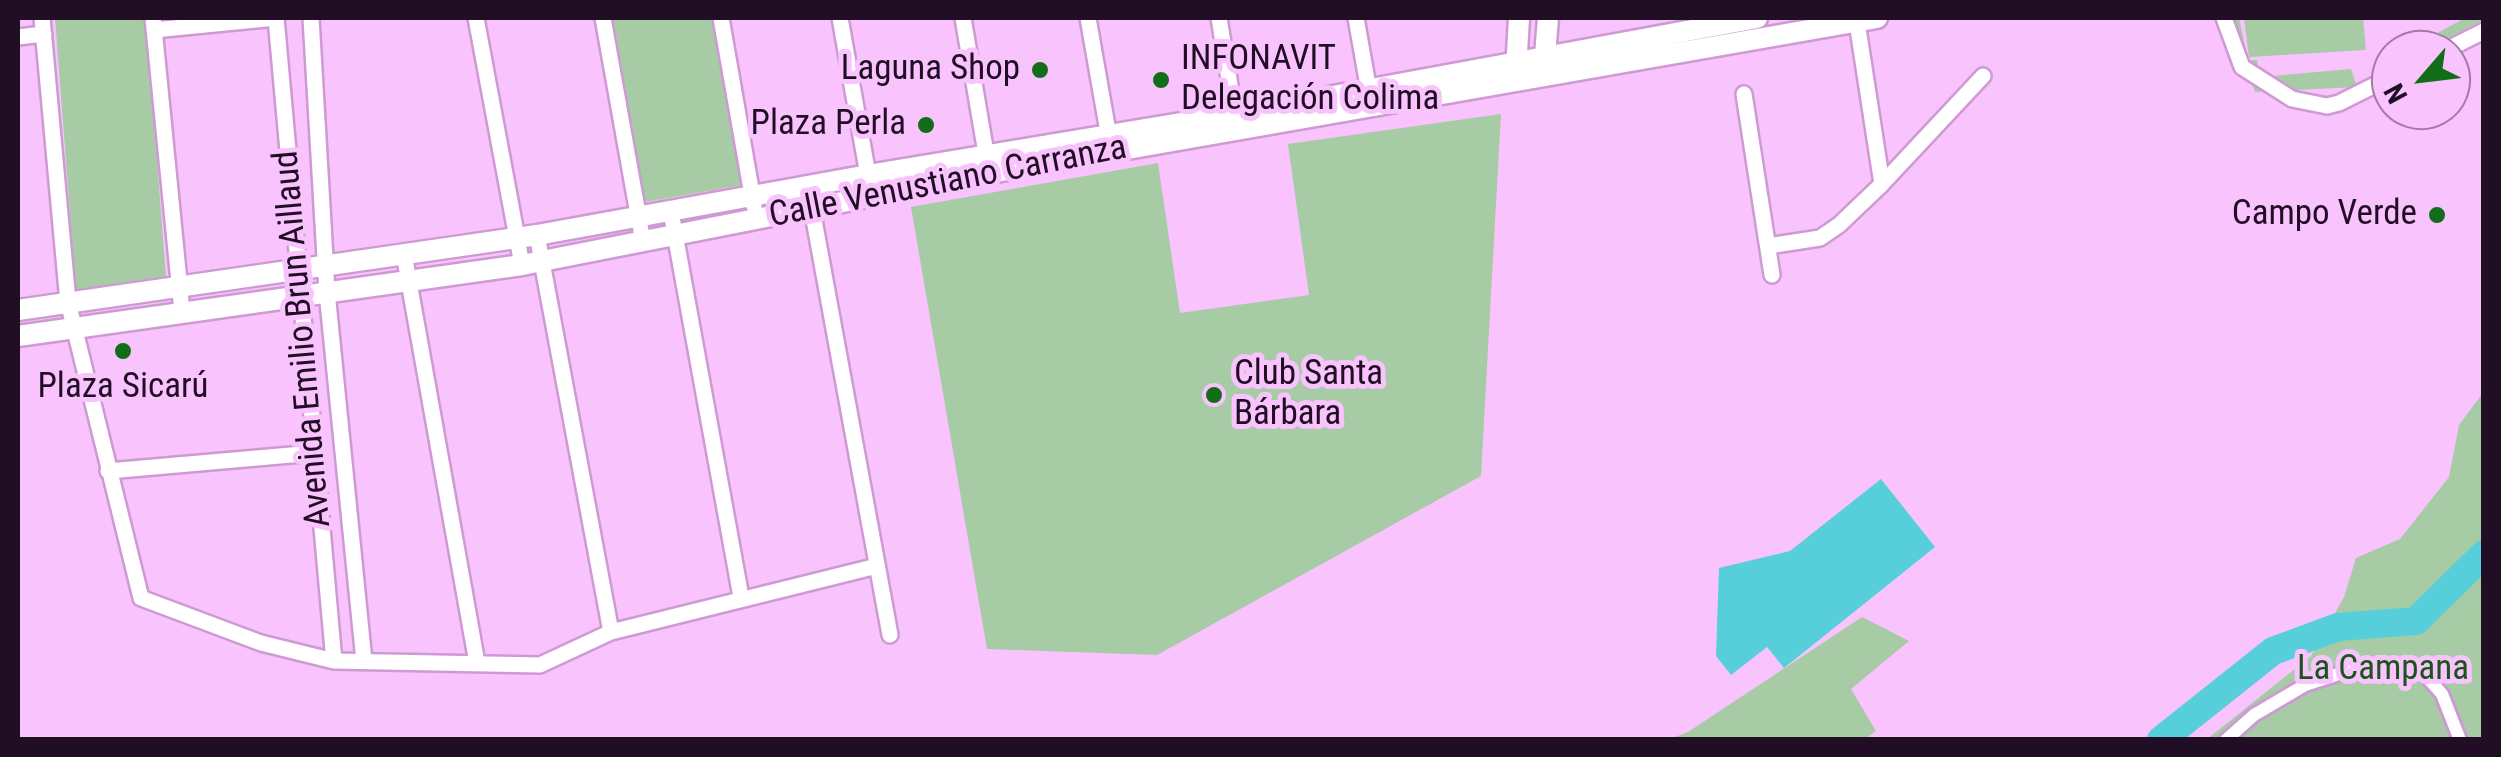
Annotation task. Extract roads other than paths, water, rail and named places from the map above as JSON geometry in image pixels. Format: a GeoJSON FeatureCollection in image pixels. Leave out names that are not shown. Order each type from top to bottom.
{"type":"FeatureCollection","features":[{"type":"Feature","properties":{"kind":"street","name":"Avenida Emilio Brun Aillaud"},"geometry":{"type":"LineString","coordinates":[[276,18],[334,661]]}},
{"type":"Feature","properties":{"kind":"street"},"geometry":{"type":"LineString","coordinates":[[182,312],[153,24],[276,18]]}},
{"type":"Feature","properties":{"kind":"street","name":"Avenida Emilio Brun Aillaud"},"geometry":{"type":"LineString","coordinates":[[310,18],[327,292],[364,661]]}},
{"type":"Feature","properties":{"kind":"street"},"geometry":{"type":"LineString","coordinates":[[476,18],[527,237],[610,632]]}},
{"type":"Feature","properties":{"kind":"street"},"geometry":{"type":"LineString","coordinates":[[603,18],[643,242]]}},
{"type":"Feature","properties":{"kind":"street"},"geometry":{"type":"LineString","coordinates":[[721,18],[758,219]]}},
{"type":"Feature","properties":{"kind":"street"},"geometry":{"type":"LineString","coordinates":[[840,18],[868,174],[880,194]]}},
{"type":"Feature","properties":{"kind":"street"},"geometry":{"type":"LineString","coordinates":[[963,18],[988,165]]}},
{"type":"Feature","properties":{"kind":"street"},"geometry":{"type":"LineString","coordinates":[[1088,18],[1110,143]]}},
{"type":"Feature","properties":{"kind":"street"},"geometry":{"type":"LineString","coordinates":[[1219,18],[1236,122]]}},
{"type":"Feature","properties":{"kind":"street"},"geometry":{"type":"LineString","coordinates":[[1356,18],[1370,97]]}},
{"type":"Feature","properties":{"kind":"street"},"geometry":{"type":"LineString","coordinates":[[1516,71],[1519,18]]}},
{"type":"Feature","properties":{"kind":"street"},"geometry":{"type":"LineString","coordinates":[[1544,66],[1548,18]]}},
{"type":"Feature","properties":{"kind":"street","name":"Calle Venustiano Carranza"},"geometry":{"type":"LineString","coordinates":[[1544,66],[1757,18]]}},
{"type":"Feature","properties":{"kind":"street"},"geometry":{"type":"LineString","coordinates":[[2224,18],[2242,67],[2292,99],[2326,106],[2339,104],[2371,87]]}},
{"type":"Feature","properties":{"kind":"street","name":"Calle Venustiano Carranza"},"geometry":{"type":"LineString","coordinates":[[18,310],[527,237],[753,198],[880,194],[988,165],[1110,143],[1544,66],[1853,20]]}},
{"type":"Feature","properties":{"kind":"street"},"geometry":{"type":"LineString","coordinates":[[1853,20],[1882,184]]}},
{"type":"Feature","properties":{"kind":"street"},"geometry":{"type":"LineString","coordinates":[[18,36],[43,26],[68,302],[141,598],[261,643],[334,661],[540,664],[610,632],[878,566]]}},
{"type":"Feature","properties":{"kind":"street"},"geometry":{"type":"LineString","coordinates":[[1768,246],[1820,238],[1882,184],[1983,76]]}},
{"type":"Feature","properties":{"kind":"street"},"geometry":{"type":"LineString","coordinates":[[1744,94],[1772,276]]}},
{"type":"Feature","properties":{"kind":"street","name":"Calle Venustiano Carranza"},"geometry":{"type":"LineString","coordinates":[[18,336],[531,263],[758,219],[868,174],[988,165]]}},
{"type":"Feature","properties":{"kind":"street"},"geometry":{"type":"LineString","coordinates":[[810,197],[890,635]]}},
{"type":"Feature","properties":{"kind":"street"},"geometry":{"type":"LineString","coordinates":[[671,212],[742,597]]}},
{"type":"Feature","properties":{"kind":"street"},"geometry":{"type":"LineString","coordinates":[[404,254],[477,663]]}},
{"type":"Feature","properties":{"kind":"street"},"geometry":{"type":"LineString","coordinates":[[108,471],[314,453]]}},
{"type":"Feature","properties":{"kind":"street"},"geometry":{"type":"LineString","coordinates":[[2226,740],[2254,716],[2305,685],[2370,664],[2419,668],[2442,694],[2460,740]]}},
{"type":"Feature","properties":{"kind":"waterway"},"geometry":{"type":"LineString","coordinates":[[2161,740],[2273,651],[2338,627],[2416,621],[2484,554]]}},
{"type":"Feature","properties":{"kind":"place","name":"Laguna Shop"},"geometry":{"type":"Point","coordinates":[1040,70]}},
{"type":"Feature","properties":{"kind":"place","name":"INFONAVIT Delegación Colima"},"geometry":{"type":"Point","coordinates":[1161,80]}},
{"type":"Feature","properties":{"kind":"place","name":"Plaza Perla"},"geometry":{"type":"Point","coordinates":[926,125]}},
{"type":"Feature","properties":{"kind":"place","name":"Campo Verde"},"geometry":{"type":"Point","coordinates":[2437,215]}},
{"type":"Feature","properties":{"kind":"place","name":"Plaza Sicarú"},"geometry":{"type":"Point","coordinates":[123,351]}},
{"type":"Feature","properties":{"kind":"place","name":"Club Santa Bárbara"},"geometry":{"type":"Point","coordinates":[1214,395]}},
{"type":"Feature","properties":{"kind":"park label","name":"La Campana"},"geometry":{"type":"Point","coordinates":[2383,670]}}]}
